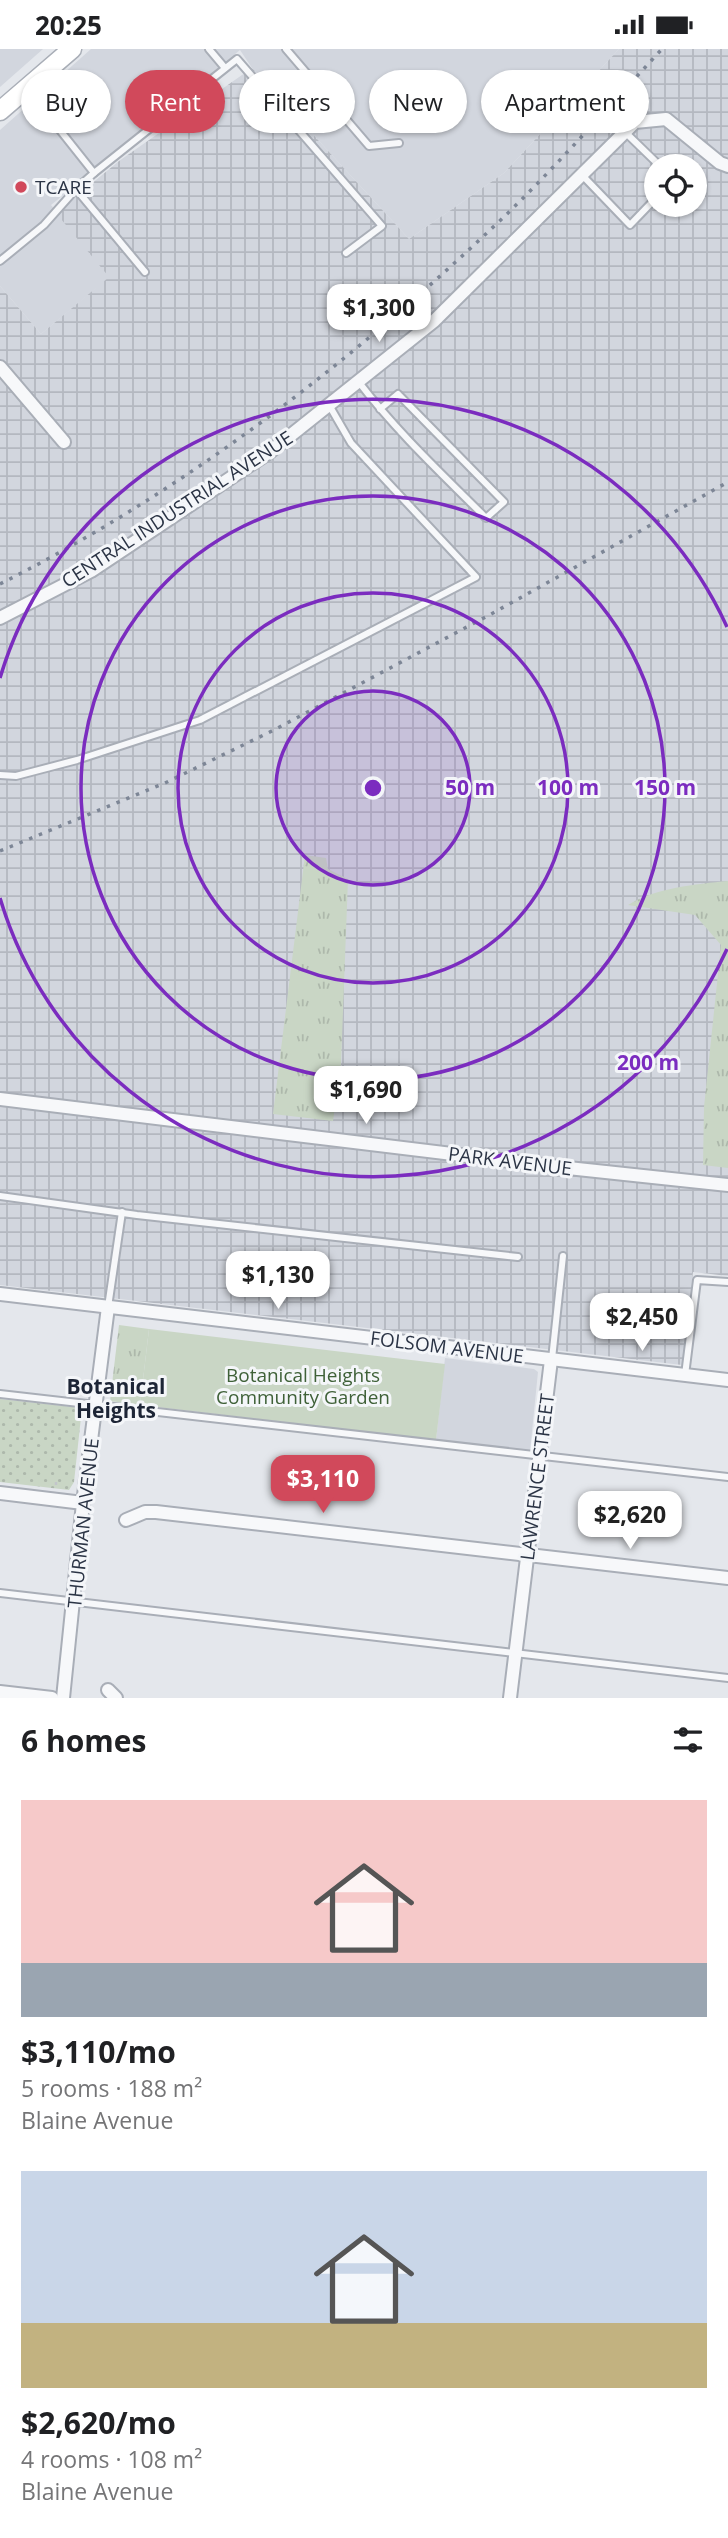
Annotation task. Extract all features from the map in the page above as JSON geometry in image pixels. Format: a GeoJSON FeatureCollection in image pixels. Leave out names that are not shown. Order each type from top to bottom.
{"type":"FeatureCollection","features":[{"type":"Feature","properties":{"kind":"main road"},"geometry":{"type":"LineString","coordinates":[[48,70],[72,49]]}},
{"type":"Feature","properties":{"kind":"main road"},"geometry":{"type":"LineString","coordinates":[[0,111],[21,93]]}},
{"type":"Feature","properties":{"kind":"street","name":"CENTRAL INDUSTRIAL AVENUE"},"geometry":{"type":"LineString","coordinates":[[649,121],[666,119],[720,163],[728,166]]}},
{"type":"Feature","properties":{"kind":"street","name":"CENTRAL INDUSTRIAL AVENUE"},"geometry":{"type":"LineString","coordinates":[[0,618],[91,571],[271,451],[434,321],[624,133]]}},
{"type":"Feature","properties":{"kind":"street"},"geometry":{"type":"LineString","coordinates":[[0,367],[64,442]]}},
{"type":"Feature","properties":{"kind":"street","name":"PARK AVENUE"},"geometry":{"type":"LineString","coordinates":[[0,1099],[728,1185]]}},
{"type":"Feature","properties":{"kind":"street","name":"FOLSOM AVENUE"},"geometry":{"type":"LineString","coordinates":[[0,1294],[728,1380]]}},
{"type":"Feature","properties":{"kind":"street","name":"THURMAN AVENUE"},"geometry":{"type":"LineString","coordinates":[[63,1698],[83,1503],[108,1307]]}},
{"type":"Feature","properties":{"kind":"street","name":"LAWRENCE STREET"},"geometry":{"type":"LineString","coordinates":[[510,1698],[551,1360]]}},
{"type":"Feature","properties":{"kind":"street"},"geometry":{"type":"LineString","coordinates":[[0,1493],[83,1503]]}},
{"type":"Feature","properties":{"kind":"street"},"geometry":{"type":"LineString","coordinates":[[126,1520],[145,1512],[156,1512],[728,1578]]}},
{"type":"Feature","properties":{"kind":"street"},"geometry":{"type":"LineString","coordinates":[[0,1692],[52,1698]]}},
{"type":"Feature","properties":{"kind":"lane"},"geometry":{"type":"LineString","coordinates":[[209,49],[225,68]]}},
{"type":"Feature","properties":{"kind":"lane"},"geometry":{"type":"LineString","coordinates":[[286,49],[369,146],[399,143]]}},
{"type":"Feature","properties":{"kind":"lane"},"geometry":{"type":"LineString","coordinates":[[0,261],[44,225],[94,173],[237,59],[382,226],[346,253]]}},
{"type":"Feature","properties":{"kind":"lane"},"geometry":{"type":"LineString","coordinates":[[62,133],[94,173]]}},
{"type":"Feature","properties":{"kind":"lane"},"geometry":{"type":"LineString","coordinates":[[626,133],[648,154]]}},
{"type":"Feature","properties":{"kind":"lane"},"geometry":{"type":"LineString","coordinates":[[582,174],[630,225],[644,210]]}},
{"type":"Feature","properties":{"kind":"lane"},"geometry":{"type":"LineString","coordinates":[[76,189],[145,272]]}},
{"type":"Feature","properties":{"kind":"lane"},"geometry":{"type":"LineString","coordinates":[[358,381],[380,409],[486,518],[504,502],[398,394],[380,409]]}},
{"type":"Feature","properties":{"kind":"lane"},"geometry":{"type":"LineString","coordinates":[[0,775],[16,776],[78,760],[200,720],[475,576],[351,443],[329,405]]}},
{"type":"Feature","properties":{"kind":"lane"},"geometry":{"type":"LineString","coordinates":[[0,1196],[518,1257]]}},
{"type":"Feature","properties":{"kind":"lane"},"geometry":{"type":"LineString","coordinates":[[108,1307],[121,1212]]}},
{"type":"Feature","properties":{"kind":"lane","name":"LAWRENCE STREET"},"geometry":{"type":"LineString","coordinates":[[551,1360],[563,1256]]}},
{"type":"Feature","properties":{"kind":"lane"},"geometry":{"type":"LineString","coordinates":[[685,1375],[697,1280],[728,1282]]}},
{"type":"Feature","properties":{"kind":"lane"},"geometry":{"type":"LineString","coordinates":[[0,1394],[728,1477]]}},
{"type":"Feature","properties":{"kind":"lane"},"geometry":{"type":"LineString","coordinates":[[0,1594],[728,1678]]}},
{"type":"Feature","properties":{"kind":"shaded area"},"geometry":{"type":"Polygon","coordinates":[[[0,49],[43,49],[0,87],[0,49]]]}},
{"type":"Feature","properties":{"kind":"shaded area"},"geometry":{"type":"Polygon","coordinates":[[[91,49],[619,49],[600,70],[481,70],[481,133],[541,133],[504,173],[409,239],[312,133],[355,133],[355,70],[254,70],[240,50],[216,70],[125,70],[125,133],[139,133],[51,205],[110,277],[41,334],[0,286],[0,130],[21,111],[21,133],[111,133],[111,70],[67,70],[91,49]]]}},
{"type":"Feature","properties":{"kind":"shaded area"},"geometry":{"type":"Polygon","coordinates":[[[619,49],[728,49],[728,1276],[693,1272],[682,1365],[0,1285],[0,286],[41,334],[109,277],[56,213],[119,161],[159,133],[225,133],[225,87],[239,77],[239,133],[312,133],[409,239],[504,173],[541,133],[649,133],[649,70],[600,70],[619,49]]]}},
{"type":"Feature","properties":{"kind":"shaded area"},"geometry":{"type":"Polygon","coordinates":[[[445,1358],[534,1369],[538,1372],[530,1451],[436,1440],[445,1358]]]}},
{"type":"Feature","properties":{"kind":"green space"},"geometry":{"type":"Polygon","coordinates":[[[305,855],[326,858],[328,869],[348,879],[341,1064],[333,1121],[273,1114],[305,855]]]}},
{"type":"Feature","properties":{"kind":"green space"},"geometry":{"type":"Polygon","coordinates":[[[728,881],[728,1168],[703,1165],[704,1107],[721,945],[695,915],[628,905],[663,891],[728,881]]]}},
{"type":"Feature","properties":{"kind":"green space"},"geometry":{"type":"Polygon","coordinates":[[[119,1325],[149,1329],[140,1405],[110,1401],[119,1325]]]}},
{"type":"Feature","properties":{"kind":"green space","name":"Botanical Heights Community Garden"},"geometry":{"type":"Polygon","coordinates":[[[149,1329],[445,1364],[436,1440],[140,1405],[149,1329]]]}},
{"type":"Feature","properties":{"kind":"green space"},"geometry":{"type":"Polygon","coordinates":[[[0,1399],[82,1408],[74,1482],[69,1490],[0,1482],[0,1399]]]}},
{"type":"Feature","properties":{"kind":"railway"},"geometry":{"type":"LineString","coordinates":[[0,584],[138,506],[205,463],[331,368],[392,318],[510,211],[662,49]]}},
{"type":"Feature","properties":{"kind":"railway"},"geometry":{"type":"LineString","coordinates":[[0,851],[165,783],[274,730],[493,613],[728,482]]}},
{"type":"Feature","properties":{"kind":"place","name":"TCARE"},"geometry":{"type":"Point","coordinates":[21,187]}},
{"type":"Feature","properties":{"kind":"district","name":"Botanical Heights"},"geometry":{"type":"Point","coordinates":[116,1399]}}]}
